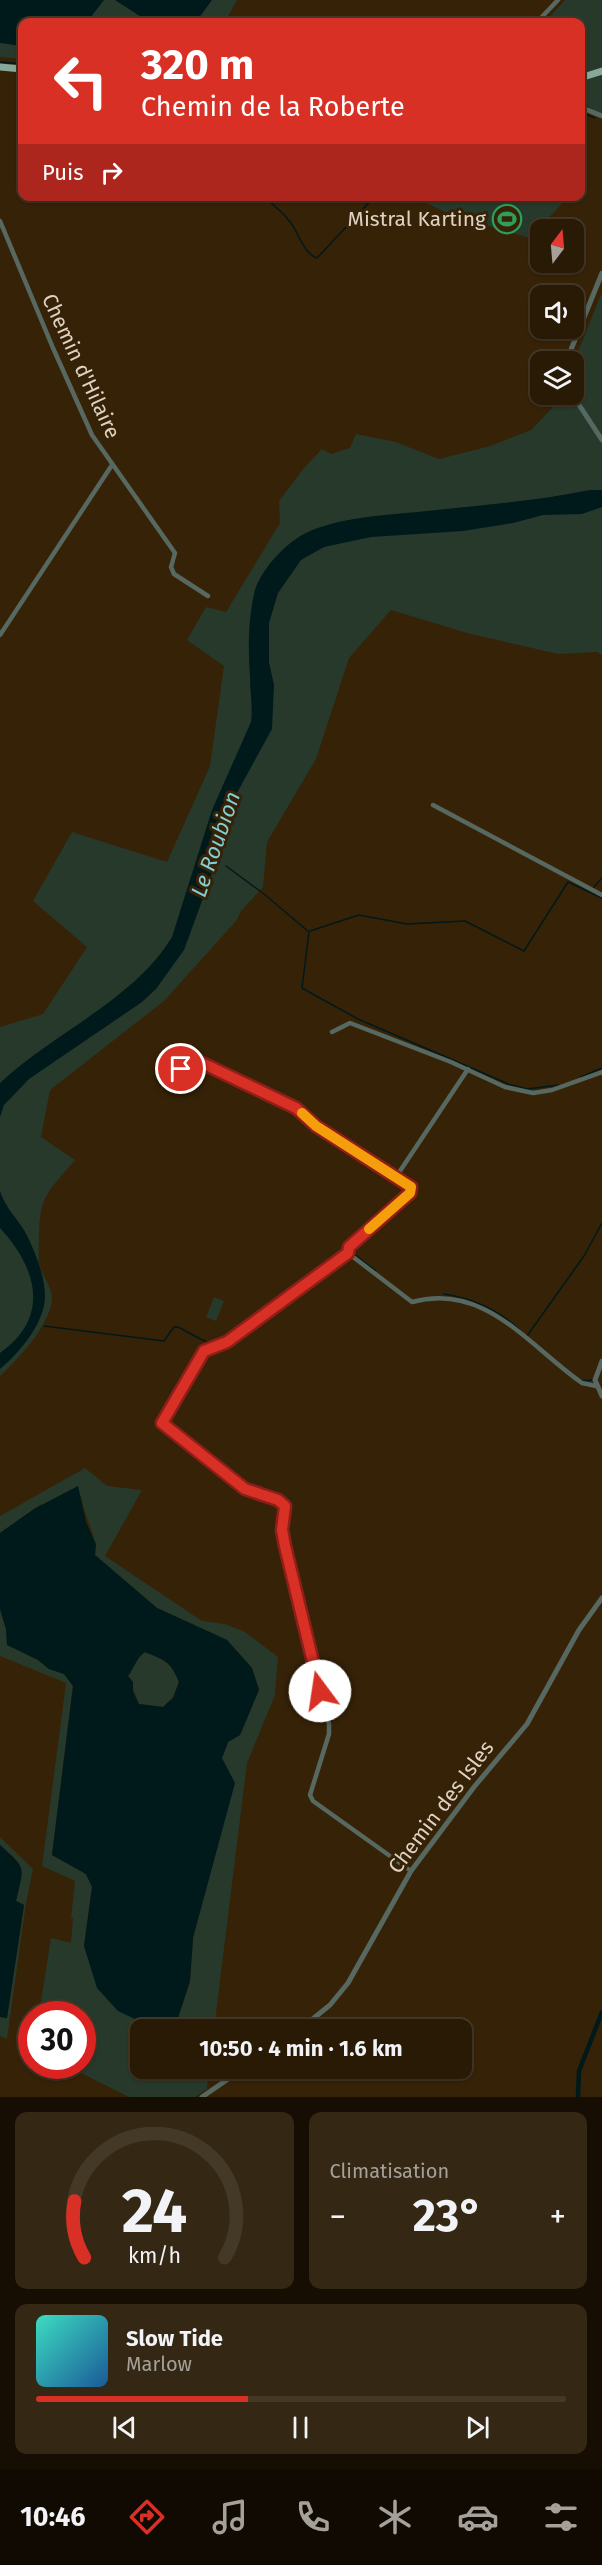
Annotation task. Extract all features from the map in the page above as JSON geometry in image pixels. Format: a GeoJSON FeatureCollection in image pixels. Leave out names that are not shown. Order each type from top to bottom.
{"type":"FeatureCollection","features":[{"type":"Feature","properties":{"kind":"main road"},"geometry":{"type":"LineString","coordinates":[[0,67],[18,69]]}},
{"type":"Feature","properties":{"kind":"main road"},"geometry":{"type":"LineString","coordinates":[[585,77],[602,72]]}},
{"type":"Feature","properties":{"kind":"street"},"geometry":{"type":"LineString","coordinates":[[541,18],[558,0]]}},
{"type":"Feature","properties":{"kind":"street"},"geometry":{"type":"LineString","coordinates":[[585,109],[602,116]]}},
{"type":"Feature","properties":{"kind":"street","name":"Chemin d'Hilaire"},"geometry":{"type":"LineString","coordinates":[[0,221],[92,435],[175,553],[171,567],[174,574],[208,596]]}},
{"type":"Feature","properties":{"kind":"street"},"geometry":{"type":"LineString","coordinates":[[570,351],[602,273]]}},
{"type":"Feature","properties":{"kind":"street"},"geometry":{"type":"LineString","coordinates":[[579,405],[602,440]]}},
{"type":"Feature","properties":{"kind":"street"},"geometry":{"type":"LineString","coordinates":[[0,635],[112,465]]}},
{"type":"Feature","properties":{"kind":"street"},"geometry":{"type":"LineString","coordinates":[[433,805],[602,895]]}},
{"type":"Feature","properties":{"kind":"street"},"geometry":{"type":"LineString","coordinates":[[332,1032],[350,1023],[375,1030],[505,1087],[533,1093],[552,1090],[602,1072]]}},
{"type":"Feature","properties":{"kind":"street"},"geometry":{"type":"LineString","coordinates":[[168,1061],[181,1069],[190,1061],[202,1063],[296,1108],[316,1126],[411,1187],[410,1193],[348,1251],[227,1342],[204,1351],[162,1423],[245,1489],[278,1500],[285,1506],[282,1530],[285,1546],[329,1724],[329,1734],[310,1795],[313,1801],[411,1871]]}},
{"type":"Feature","properties":{"kind":"street"},"geometry":{"type":"LineString","coordinates":[[396,1177],[468,1069]]}},
{"type":"Feature","properties":{"kind":"street"},"geometry":{"type":"LineString","coordinates":[[348,1251],[412,1302],[449,1298],[484,1307],[496,1314],[582,1383],[596,1386]]}},
{"type":"Feature","properties":{"kind":"street"},"geometry":{"type":"LineString","coordinates":[[602,1361],[596,1374],[596,1386],[602,1396]]}},
{"type":"Feature","properties":{"kind":"street","name":"Chemin des Isles"},"geometry":{"type":"LineString","coordinates":[[313,2019],[330,2005],[348,1983],[411,1871],[474,1787],[527,1724],[579,1630],[602,1598]]}},
{"type":"Feature","properties":{"kind":"street"},"geometry":{"type":"LineString","coordinates":[[202,2097],[228,2079]]}},
{"type":"Feature","properties":{"kind":"green space"},"geometry":{"type":"Polygon","coordinates":[[[0,0],[237,0],[227,18],[18,18],[18,59],[0,57],[0,0]]]}},
{"type":"Feature","properties":{"kind":"green space"},"geometry":{"type":"Polygon","coordinates":[[[565,0],[602,0],[602,115],[585,104],[585,18],[549,18],[565,0]]]}},
{"type":"Feature","properties":{"kind":"green space","name":"Mistral Karting"},"geometry":{"type":"Polygon","coordinates":[[[422,201],[564,201],[548,219],[530,219],[530,238],[454,216],[422,201]]]}},
{"type":"Feature","properties":{"kind":"green space"},"geometry":{"type":"Polygon","coordinates":[[[602,292],[602,655],[597,652],[558,654],[467,633],[391,610],[349,658],[316,759],[267,842],[263,887],[241,911],[236,921],[164,1001],[50,1090],[41,1137],[75,1160],[47,1195],[43,1203],[39,1225],[39,1263],[52,1295],[51,1306],[37,1335],[0,1376],[0,1027],[43,1014],[87,947],[33,901],[72,832],[167,862],[210,766],[224,666],[187,640],[206,607],[226,612],[280,523],[279,501],[322,449],[331,454],[350,448],[356,434],[396,442],[439,459],[490,446],[531,430],[555,405],[584,405],[584,351],[578,351],[602,292]]]}},
{"type":"Feature","properties":{"kind":"green space"},"geometry":{"type":"Polygon","coordinates":[[[214,1297],[224,1301],[216,1321],[206,1317],[214,1297]]]}},
{"type":"Feature","properties":{"kind":"green space"},"geometry":{"type":"Polygon","coordinates":[[[85,1468],[107,1486],[142,1490],[105,1556],[202,1621],[225,1624],[245,1632],[278,1657],[275,1695],[247,1763],[215,2019],[178,2019],[190,1981],[193,1938],[222,1758],[228,1742],[240,1735],[259,1689],[252,1668],[227,1640],[157,1608],[95,1555],[94,1540],[81,1496],[40,1505],[0,1533],[0,1516],[85,1468]]]}},
{"type":"Feature","properties":{"kind":"green space"},"geometry":{"type":"Polygon","coordinates":[[[0,1609],[8,1645],[38,1660],[49,1669],[64,1674],[73,1686],[52,1855],[86,1874],[92,1887],[84,1946],[139,2019],[130,2019],[130,2079],[208,2079],[207,2089],[195,2097],[129,2097],[93,2079],[96,2079],[96,2001],[41,2001],[51,1938],[71,1943],[73,1918],[71,1918],[75,1881],[42,1866],[66,1683],[0,1656],[0,1609]]]}},
{"type":"Feature","properties":{"kind":"green space"},"geometry":{"type":"Polygon","coordinates":[[[144,1652],[166,1662],[179,1682],[173,1697],[163,1707],[139,1704],[128,1676],[144,1652]]]}},
{"type":"Feature","properties":{"kind":"green space"},"geometry":{"type":"Polygon","coordinates":[[[0,1837],[33,1869],[7,2039],[0,2036],[0,2017],[7,2018],[24,1905],[16,1901],[21,1881],[21,1869],[15,1859],[0,1845],[0,1837]]]}},
{"type":"Feature","properties":{"kind":"water"},"geometry":{"type":"Polygon","coordinates":[[[0,0],[104,0],[90,18],[18,18],[18,45],[0,43],[0,0]]]}},
{"type":"Feature","properties":{"kind":"water"},"geometry":{"type":"Polygon","coordinates":[[[115,0],[212,0],[199,18],[143,18],[115,0]]]}},
{"type":"Feature","properties":{"kind":"water","name":"Le Roubion"},"geometry":{"type":"Polygon","coordinates":[[[602,490],[602,507],[582,514],[543,515],[513,523],[463,531],[371,537],[324,547],[301,560],[278,593],[269,623],[269,662],[274,685],[272,729],[232,802],[218,844],[217,860],[184,950],[156,989],[142,1002],[29,1079],[4,1105],[0,1117],[0,1083],[44,1048],[115,998],[156,959],[172,937],[212,810],[251,722],[249,644],[251,611],[258,582],[277,556],[302,535],[338,522],[383,515],[529,500],[602,490]]]}},
{"type":"Feature","properties":{"kind":"water"},"geometry":{"type":"Polygon","coordinates":[[[0,1191],[32,1245],[41,1271],[45,1296],[41,1317],[30,1337],[0,1369],[0,1353],[16,1339],[27,1324],[32,1308],[33,1292],[23,1259],[0,1228],[0,1191]]]}},
{"type":"Feature","properties":{"kind":"water"},"geometry":{"type":"Polygon","coordinates":[[[78,1486],[86,1522],[96,1544],[95,1555],[157,1608],[227,1640],[252,1668],[259,1690],[240,1735],[228,1742],[222,1758],[235,1783],[193,1938],[190,1981],[178,2019],[135,2019],[118,2011],[97,1988],[84,1946],[92,1887],[86,1874],[52,1855],[73,1686],[64,1674],[49,1669],[38,1660],[7,1645],[6,1629],[0,1609],[0,1533],[34,1509],[78,1486]],[[145,1652],[128,1676],[133,1682],[133,1692],[139,1704],[163,1707],[173,1698],[179,1682],[170,1666],[145,1652]]]}},
{"type":"Feature","properties":{"kind":"water"},"geometry":{"type":"Polygon","coordinates":[[[0,1845],[15,1859],[21,1869],[21,1881],[16,1901],[24,1905],[7,2018],[0,2017],[0,1845]]]}},
{"type":"Feature","properties":{"kind":"waterway"},"geometry":{"type":"LineString","coordinates":[[0,62],[18,64]]}},
{"type":"Feature","properties":{"kind":"waterway"},"geometry":{"type":"LineString","coordinates":[[585,114],[595,118]]}},
{"type":"Feature","properties":{"kind":"waterway"},"geometry":{"type":"LineString","coordinates":[[269,201],[285,215],[305,248],[317,258],[370,201]]}},
{"type":"Feature","properties":{"kind":"waterway","name":"Le Roubion"},"geometry":{"type":"LineString","coordinates":[[226,866],[309,932],[302,988],[358,1019],[511,1085],[527,1089],[559,1085]]}},
{"type":"Feature","properties":{"kind":"waterway"},"geometry":{"type":"LineString","coordinates":[[593,888],[602,878]]}},
{"type":"Feature","properties":{"kind":"waterway"},"geometry":{"type":"LineString","coordinates":[[310,931],[359,915],[407,924],[465,921],[524,951],[568,882],[602,898]]}},
{"type":"Feature","properties":{"kind":"waterway"},"geometry":{"type":"LineString","coordinates":[[581,1077],[602,1068]]}},
{"type":"Feature","properties":{"kind":"waterway"},"geometry":{"type":"LineString","coordinates":[[527,1336],[584,1256],[602,1223]]}},
{"type":"Feature","properties":{"kind":"waterway"},"geometry":{"type":"LineString","coordinates":[[321,1270],[344,1252]]}},
{"type":"Feature","properties":{"kind":"waterway"},"geometry":{"type":"LineString","coordinates":[[351,1252],[376,1271]]}},
{"type":"Feature","properties":{"kind":"waterway"},"geometry":{"type":"LineString","coordinates":[[444,1294],[484,1306],[519,1329]]}},
{"type":"Feature","properties":{"kind":"waterway"},"geometry":{"type":"LineString","coordinates":[[269,1308],[286,1296]]}},
{"type":"Feature","properties":{"kind":"waterway"},"geometry":{"type":"LineString","coordinates":[[246,1325],[266,1310]]}},
{"type":"Feature","properties":{"kind":"waterway"},"geometry":{"type":"LineString","coordinates":[[44,1326],[164,1341],[174,1327],[178,1327],[210,1344],[217,1344]]}},
{"type":"Feature","properties":{"kind":"waterway"},"geometry":{"type":"LineString","coordinates":[[581,1381],[592,1380]]}},
{"type":"Feature","properties":{"kind":"waterway"},"geometry":{"type":"LineString","coordinates":[[578,2097],[579,2071],[602,2012]]}},
{"type":"Feature","properties":{"kind":"slow traffic"},"geometry":{"type":"LineString","coordinates":[[302,1113],[316,1126],[411,1187],[410,1193],[369,1229]]}},
{"type":"Feature","properties":{"kind":"place","name":"Mistral Karting"},"geometry":{"type":"Point","coordinates":[507,219]}},
{"type":"Feature","properties":{"kind":"route"},"geometry":{"type":"LineString","coordinates":[[181,1069],[190,1061],[202,1063],[296,1108],[316,1126],[411,1187],[410,1193],[349,1247],[348,1253],[227,1342],[204,1351],[162,1423],[245,1489],[278,1500],[285,1506],[282,1530],[285,1546],[320,1691]]}}]}
